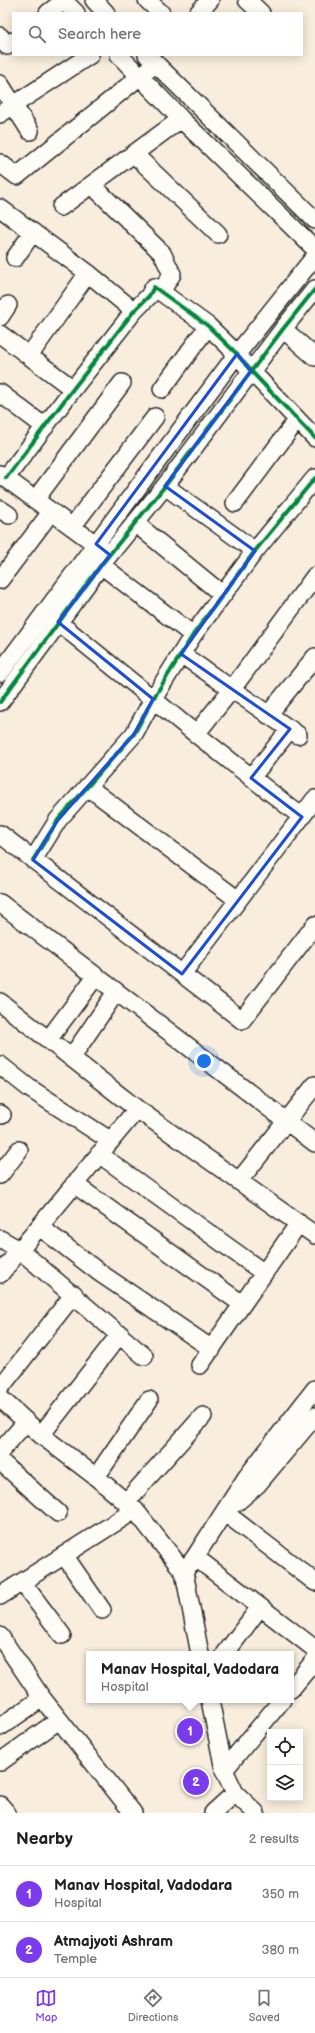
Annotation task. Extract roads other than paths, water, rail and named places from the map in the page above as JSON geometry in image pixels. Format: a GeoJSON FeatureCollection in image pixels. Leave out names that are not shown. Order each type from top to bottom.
{"type":"FeatureCollection","features":[{"type":"Feature","properties":{"kind":"street"},"geometry":{"type":"LineString","coordinates":[[49,12],[63,0],[75,12]]}},
{"type":"Feature","properties":{"kind":"street"},"geometry":{"type":"LineString","coordinates":[[94,0],[105,12]]}},
{"type":"Feature","properties":{"kind":"street"},"geometry":{"type":"LineString","coordinates":[[147,0],[160,12]]}},
{"type":"Feature","properties":{"kind":"street"},"geometry":{"type":"LineString","coordinates":[[199,12],[210,0]]}},
{"type":"Feature","properties":{"kind":"street"},"geometry":{"type":"LineString","coordinates":[[247,0],[260,12]]}},
{"type":"Feature","properties":{"kind":"street"},"geometry":{"type":"LineString","coordinates":[[0,36],[7,46],[12,42]]}},
{"type":"Feature","properties":{"kind":"street"},"geometry":{"type":"LineString","coordinates":[[0,114],[88,56]]}},
{"type":"Feature","properties":{"kind":"street"},"geometry":{"type":"LineString","coordinates":[[2,665],[116,519],[237,354],[314,255],[120,56]]}},
{"type":"Feature","properties":{"kind":"street"},"geometry":{"type":"LineString","coordinates":[[0,163],[17,176],[142,77],[155,58],[315,220]]}},
{"type":"Feature","properties":{"kind":"street"},"geometry":{"type":"LineString","coordinates":[[0,84],[30,131]]}},
{"type":"Feature","properties":{"kind":"street"},"geometry":{"type":"LineString","coordinates":[[61,207],[181,119]]}},
{"type":"Feature","properties":{"kind":"street"},"geometry":{"type":"LineString","coordinates":[[134,154],[218,234]]}},
{"type":"Feature","properties":{"kind":"street"},"geometry":{"type":"LineString","coordinates":[[92,185],[162,254],[172,274],[161,292]]}},
{"type":"Feature","properties":{"kind":"street"},"geometry":{"type":"LineString","coordinates":[[0,208],[88,273],[134,311]]}},
{"type":"Feature","properties":{"kind":"street"},"geometry":{"type":"LineString","coordinates":[[15,258],[33,232]]}},
{"type":"Feature","properties":{"kind":"street"},"geometry":{"type":"LineString","coordinates":[[29,356],[88,273]]}},
{"type":"Feature","properties":{"kind":"street"},"geometry":{"type":"LineString","coordinates":[[194,635],[105,560],[96,544],[3,476],[44,427],[134,311],[149,296],[154,287],[208,326],[237,354],[251,371],[315,438]]}},
{"type":"Feature","properties":{"kind":"street"},"geometry":{"type":"LineString","coordinates":[[0,702],[105,560],[165,486],[251,371],[315,289]]}},
{"type":"Feature","properties":{"kind":"street"},"geometry":{"type":"LineString","coordinates":[[162,389],[208,326]]}},
{"type":"Feature","properties":{"kind":"street"},"geometry":{"type":"LineString","coordinates":[[283,329],[315,357]]}},
{"type":"Feature","properties":{"kind":"street"},"geometry":{"type":"LineString","coordinates":[[0,334],[73,389]]}},
{"type":"Feature","properties":{"kind":"street"},"geometry":{"type":"LineString","coordinates":[[35,500],[122,383]]}},
{"type":"Feature","properties":{"kind":"street"},"geometry":{"type":"LineString","coordinates":[[0,393],[44,427]]}},
{"type":"Feature","properties":{"kind":"street"},"geometry":{"type":"LineString","coordinates":[[72,527],[155,417]]}},
{"type":"Feature","properties":{"kind":"street"},"geometry":{"type":"LineString","coordinates":[[235,503],[297,420]]}},
{"type":"Feature","properties":{"kind":"street"},"geometry":{"type":"LineString","coordinates":[[33,860],[58,820],[134,734],[153,699],[194,635],[255,551],[315,478]]}},
{"type":"Feature","properties":{"kind":"street"},"geometry":{"type":"LineString","coordinates":[[165,486],[255,551]]}},
{"type":"Feature","properties":{"kind":"street"},"geometry":{"type":"LineString","coordinates":[[0,580],[51,512]]}},
{"type":"Feature","properties":{"kind":"street"},"geometry":{"type":"LineString","coordinates":[[135,523],[223,595]]}},
{"type":"Feature","properties":{"kind":"street"},"geometry":{"type":"LineString","coordinates":[[196,734],[232,689],[315,576]]}},
{"type":"Feature","properties":{"kind":"street"},"geometry":{"type":"LineString","coordinates":[[58,622],[251,778],[302,817]]}},
{"type":"Feature","properties":{"kind":"street"},"geometry":{"type":"LineString","coordinates":[[181,654],[294,732],[251,778]]}},
{"type":"Feature","properties":{"kind":"street"},"geometry":{"type":"LineString","coordinates":[[268,715],[315,657]]}},
{"type":"Feature","properties":{"kind":"street"},"geometry":{"type":"LineString","coordinates":[[88,786],[238,900]]}},
{"type":"Feature","properties":{"kind":"street"},"geometry":{"type":"LineString","coordinates":[[182,974],[315,799]]}},
{"type":"Feature","properties":{"kind":"street"},"geometry":{"type":"LineString","coordinates":[[0,834],[242,1020],[315,925]]}},
{"type":"Feature","properties":{"kind":"street"},"geometry":{"type":"LineString","coordinates":[[0,903],[315,1143]]}},
{"type":"Feature","properties":{"kind":"street"},"geometry":{"type":"LineString","coordinates":[[48,1040],[96,976]]}},
{"type":"Feature","properties":{"kind":"street"},"geometry":{"type":"LineString","coordinates":[[71,1058],[116,992]]}},
{"type":"Feature","properties":{"kind":"street"},"geometry":{"type":"LineString","coordinates":[[0,1002],[137,1109],[314,1233]]}},
{"type":"Feature","properties":{"kind":"street"},"geometry":{"type":"LineString","coordinates":[[0,1065],[29,1088],[111,1141]]}},
{"type":"Feature","properties":{"kind":"street"},"geometry":{"type":"LineString","coordinates":[[239,1181],[315,1085]]}},
{"type":"Feature","properties":{"kind":"street"},"geometry":{"type":"LineString","coordinates":[[0,1274],[21,1251],[74,1184],[137,1109]]}},
{"type":"Feature","properties":{"kind":"street"},"geometry":{"type":"LineString","coordinates":[[0,1174],[19,1150]]}},
{"type":"Feature","properties":{"kind":"street"},"geometry":{"type":"LineString","coordinates":[[99,1154],[264,1273]]}},
{"type":"Feature","properties":{"kind":"street"},"geometry":{"type":"LineString","coordinates":[[74,1184],[242,1304]]}},
{"type":"Feature","properties":{"kind":"street"},"geometry":{"type":"LineString","coordinates":[[200,1365],[299,1223]]}},
{"type":"Feature","properties":{"kind":"street"},"geometry":{"type":"LineString","coordinates":[[40,1227],[100,1273],[212,1349]]}},
{"type":"Feature","properties":{"kind":"street"},"geometry":{"type":"LineString","coordinates":[[0,1239],[21,1251],[74,1294],[144,1356]]}},
{"type":"Feature","properties":{"kind":"street"},"geometry":{"type":"LineString","coordinates":[[0,1388],[74,1294]]}},
{"type":"Feature","properties":{"kind":"street"},"geometry":{"type":"LineString","coordinates":[[41,1435],[120,1334]]}},
{"type":"Feature","properties":{"kind":"street"},"geometry":{"type":"LineString","coordinates":[[184,1572],[196,1557],[246,1478],[315,1389]]}},
{"type":"Feature","properties":{"kind":"street"},"geometry":{"type":"LineString","coordinates":[[0,1398],[41,1435],[96,1477],[130,1506],[184,1572],[199,1651]]}},
{"type":"Feature","properties":{"kind":"street"},"geometry":{"type":"LineString","coordinates":[[96,1477],[148,1400]]}},
{"type":"Feature","properties":{"kind":"street"},"geometry":{"type":"LineString","coordinates":[[0,1596],[64,1555],[130,1506],[203,1416]]}},
{"type":"Feature","properties":{"kind":"street"},"geometry":{"type":"LineString","coordinates":[[224,1512],[257,1485],[315,1416]]}},
{"type":"Feature","properties":{"kind":"street"},"geometry":{"type":"LineString","coordinates":[[0,1452],[26,1422]]}},
{"type":"Feature","properties":{"kind":"street"},"geometry":{"type":"LineString","coordinates":[[0,1461],[58,1513]]}},
{"type":"Feature","properties":{"kind":"street"},"geometry":{"type":"LineString","coordinates":[[224,1512],[315,1582]]}},
{"type":"Feature","properties":{"kind":"street"},"geometry":{"type":"LineString","coordinates":[[64,1555],[102,1610]]}},
{"type":"Feature","properties":{"kind":"street"},"geometry":{"type":"LineString","coordinates":[[196,1557],[315,1649]]}},
{"type":"Feature","properties":{"kind":"street"},"geometry":{"type":"LineString","coordinates":[[22,1582],[62,1635]]}},
{"type":"Feature","properties":{"kind":"street"},"geometry":{"type":"LineString","coordinates":[[227,1651],[260,1607]]}},
{"type":"Feature","properties":{"kind":"street"},"geometry":{"type":"LineString","coordinates":[[0,1636],[42,1698],[133,1813]]}},
{"type":"Feature","properties":{"kind":"street"},"geometry":{"type":"LineString","coordinates":[[294,1685],[315,1660]]}},
{"type":"Feature","properties":{"kind":"street"},"geometry":{"type":"LineString","coordinates":[[0,1727],[42,1698]]}},
{"type":"Feature","properties":{"kind":"street"},"geometry":{"type":"LineString","coordinates":[[211,1703],[224,1770],[235,1793],[256,1813]]}},
{"type":"Feature","properties":{"kind":"street"},"geometry":{"type":"LineString","coordinates":[[224,1770],[280,1703]]}},
{"type":"Feature","properties":{"kind":"street"},"geometry":{"type":"LineString","coordinates":[[0,1762],[59,1720]]}},
{"type":"Feature","properties":{"kind":"street"},"geometry":{"type":"LineString","coordinates":[[213,1813],[235,1793]]}},
{"type":"Feature","properties":{"kind":"street"},"geometry":{"type":"LineString","coordinates":[[0,1805],[7,1813]]}},
{"type":"Feature","properties":{"kind":"place","name":"Manav Hospital, Vadodara"},"geometry":{"type":"Point","coordinates":[190,1731]}},
{"type":"Feature","properties":{"kind":"place","name":"Atmajyoti Ashram"},"geometry":{"type":"Point","coordinates":[196,1782]}}]}
